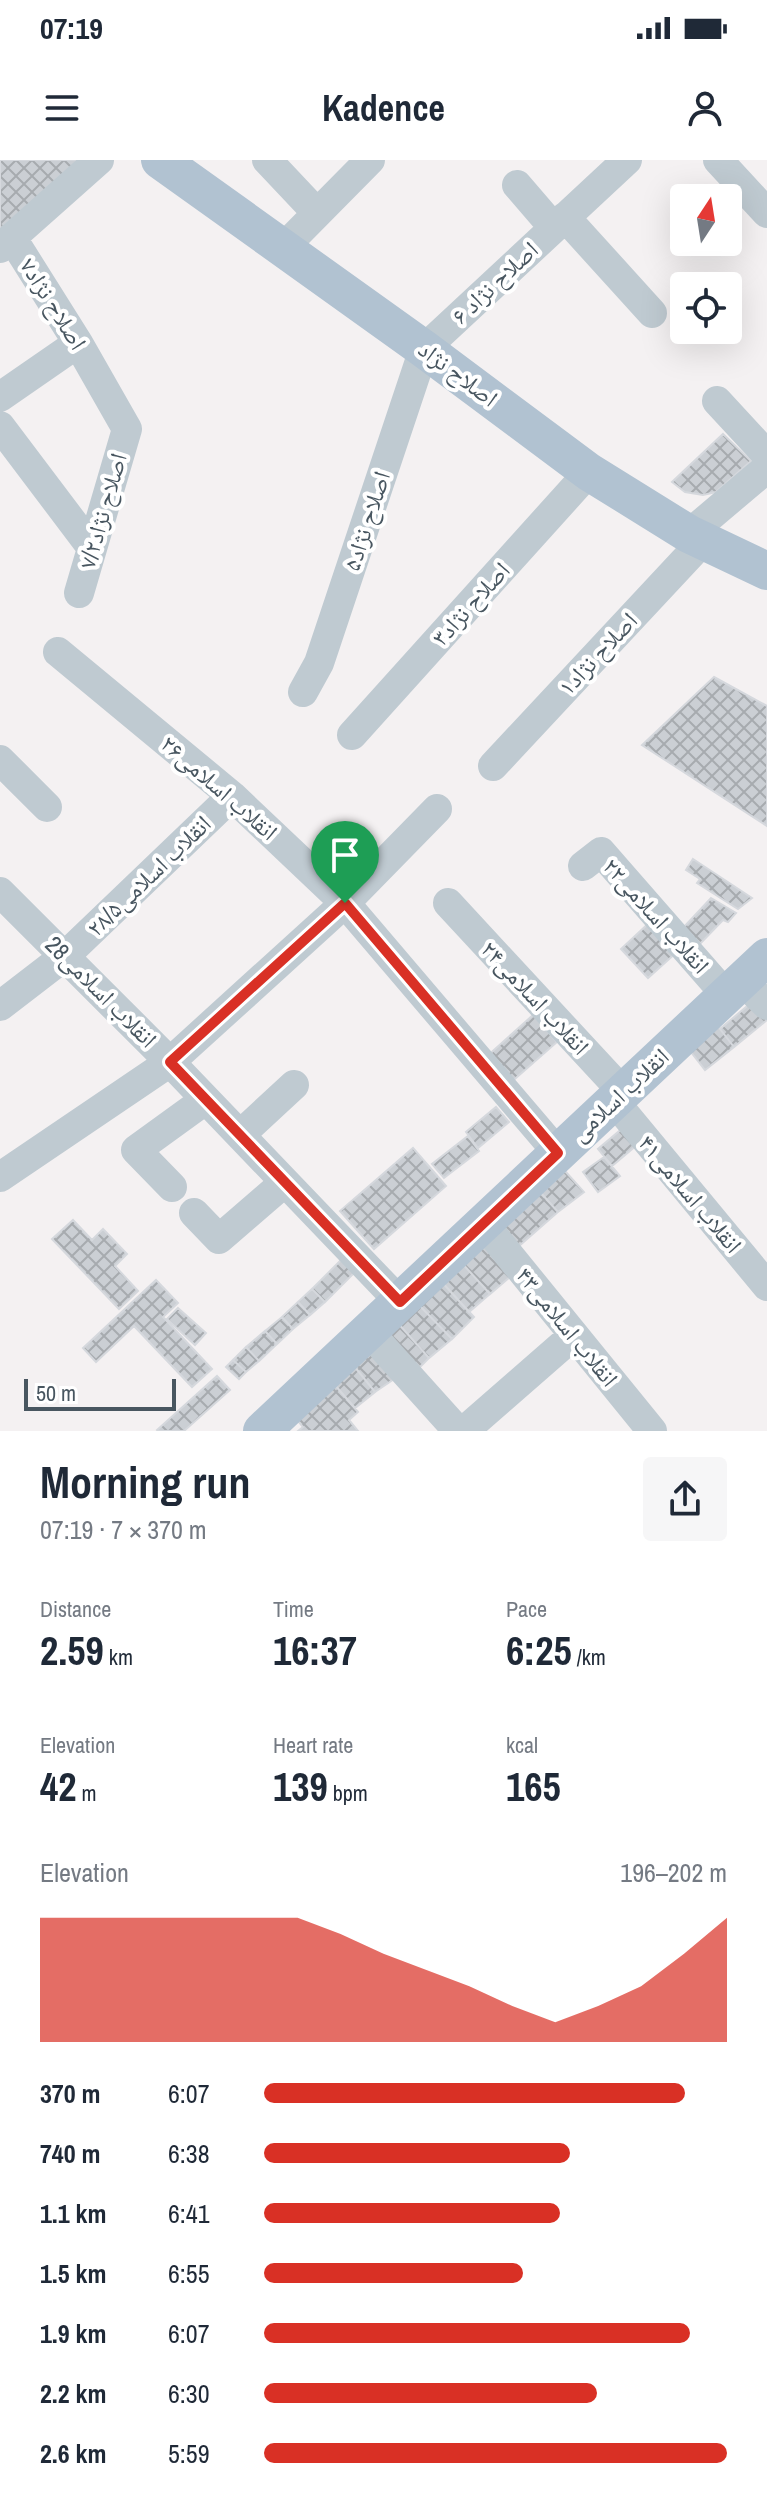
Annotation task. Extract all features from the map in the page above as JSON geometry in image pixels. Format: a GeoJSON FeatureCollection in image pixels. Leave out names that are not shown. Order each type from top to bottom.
{"type":"FeatureCollection","features":[{"type":"Feature","properties":{"kind":"main road","name":"اصلاح نژاد"},"geometry":{"type":"LineString","coordinates":[[160,160],[424,349],[589,472],[696,537],[767,571]]}},
{"type":"Feature","properties":{"kind":"main road","name":"انقلاب اسلامی"},"geometry":{"type":"LineString","coordinates":[[262,1431],[618,1096],[750,984]]}},
{"type":"Feature","properties":{"kind":"street","name":"اصلاح نژاد۷"},"geometry":{"type":"LineString","coordinates":[[99,160],[6,243],[78,343],[127,429]]}},
{"type":"Feature","properties":{"kind":"street"},"geometry":{"type":"LineString","coordinates":[[267,160],[317,213]]}},
{"type":"Feature","properties":{"kind":"street"},"geometry":{"type":"LineString","coordinates":[[283,248],[370,160]]}},
{"type":"Feature","properties":{"kind":"street","name":"۶ اصلاح نژاد"},"geometry":{"type":"LineString","coordinates":[[424,349],[627,160]]}},
{"type":"Feature","properties":{"kind":"street"},"geometry":{"type":"LineString","coordinates":[[718,160],[767,213]]}},
{"type":"Feature","properties":{"kind":"street"},"geometry":{"type":"LineString","coordinates":[[517,185],[560,222],[652,313]]}},
{"type":"Feature","properties":{"kind":"street"},"geometry":{"type":"LineString","coordinates":[[0,397],[78,343]]}},
{"type":"Feature","properties":{"kind":"street","name":"اصلاح نژاد۵"},"geometry":{"type":"LineString","coordinates":[[303,692],[319,663],[424,349]]}},
{"type":"Feature","properties":{"kind":"street"},"geometry":{"type":"LineString","coordinates":[[717,401],[767,455]]}},
{"type":"Feature","properties":{"kind":"street"},"geometry":{"type":"LineString","coordinates":[[0,426],[92,548]]}},
{"type":"Feature","properties":{"kind":"street","name":"اصلاح نژاد۷/۲"},"geometry":{"type":"LineString","coordinates":[[79,593],[127,429]]}},
{"type":"Feature","properties":{"kind":"street","name":"اصلاح نژاد۱"},"geometry":{"type":"LineString","coordinates":[[493,766],[696,537],[767,468]]}},
{"type":"Feature","properties":{"kind":"street","name":"اصلاح نژاد۳"},"geometry":{"type":"LineString","coordinates":[[352,735],[589,472]]}},
{"type":"Feature","properties":{"kind":"street","name":"انقلاب اسلامی۲۶"},"geometry":{"type":"LineString","coordinates":[[58,652],[232,796],[345,903],[558,1153]]}},
{"type":"Feature","properties":{"kind":"street"},"geometry":{"type":"LineString","coordinates":[[0,760],[47,807]]}},
{"type":"Feature","properties":{"kind":"street","name":"انقلاب اسلامی۲۸/۵"},"geometry":{"type":"LineString","coordinates":[[0,1006],[65,956],[232,796]]}},
{"type":"Feature","properties":{"kind":"street"},"geometry":{"type":"LineString","coordinates":[[0,1177],[170,1062],[345,903],[437,809]]}},
{"type":"Feature","properties":{"kind":"street","name":"انقلاب اسلامی۲۲"},"geometry":{"type":"LineString","coordinates":[[583,866],[601,852],[750,984]]}},
{"type":"Feature","properties":{"kind":"street","name":"28انقلاب اسلامی"},"geometry":{"type":"LineString","coordinates":[[0,892],[170,1062],[400,1302]]}},
{"type":"Feature","properties":{"kind":"street","name":"انقلاب اسلامی۲۴"},"geometry":{"type":"LineString","coordinates":[[448,903],[618,1096]]}},
{"type":"Feature","properties":{"kind":"street"},"geometry":{"type":"LineString","coordinates":[[240,1135],[294,1085]]}},
{"type":"Feature","properties":{"kind":"street","name":"انقلاب اسلامی۴۱"},"geometry":{"type":"LineString","coordinates":[[618,1096],[767,1286]]}},
{"type":"Feature","properties":{"kind":"street"},"geometry":{"type":"LineString","coordinates":[[172,1187],[136,1150],[205,1100]]}},
{"type":"Feature","properties":{"kind":"street"},"geometry":{"type":"LineString","coordinates":[[194,1213],[219,1239],[285,1182]]}},
{"type":"Feature","properties":{"kind":"street","name":"انقلاب اسلامی۴۳"},"geometry":{"type":"LineString","coordinates":[[483,1223],[652,1431]]}},
{"type":"Feature","properties":{"kind":"street"},"geometry":{"type":"LineString","coordinates":[[368,1331],[461,1431],[574,1335]]}},
{"type":"Feature","properties":{"kind":"building"},"geometry":{"type":"Polygon","coordinates":[[[0,160],[82,160],[0,229],[0,160]]]}},
{"type":"Feature","properties":{"kind":"building"},"geometry":{"type":"Polygon","coordinates":[[[723,434],[751,461],[716,492],[703,495],[685,492],[672,482],[723,434]]]}},
{"type":"Feature","properties":{"kind":"building"},"geometry":{"type":"Polygon","coordinates":[[[714,677],[767,706],[767,826],[642,745],[714,677]]]}},
{"type":"Feature","properties":{"kind":"building"},"geometry":{"type":"Polygon","coordinates":[[[693,859],[752,898],[738,909],[697,883],[700,879],[686,870],[693,859]]]}},
{"type":"Feature","properties":{"kind":"building"},"geometry":{"type":"Polygon","coordinates":[[[711,898],[736,913],[728,922],[723,920],[696,948],[681,930],[711,898]]]}},
{"type":"Feature","properties":{"kind":"building"},"geometry":{"type":"Polygon","coordinates":[[[650,922],[677,952],[648,978],[621,949],[650,922]]]}},
{"type":"Feature","properties":{"kind":"building"},"geometry":{"type":"Polygon","coordinates":[[[752,1002],[767,1020],[734,1047],[720,1029],[752,1002]]]}},
{"type":"Feature","properties":{"kind":"building"},"geometry":{"type":"Polygon","coordinates":[[[533,1015],[557,1042],[509,1084],[485,1058],[533,1015]]]}},
{"type":"Feature","properties":{"kind":"building"},"geometry":{"type":"Polygon","coordinates":[[[716,1024],[734,1047],[705,1070],[687,1047],[716,1024]]]}},
{"type":"Feature","properties":{"kind":"building"},"geometry":{"type":"Polygon","coordinates":[[[496,1107],[509,1122],[478,1148],[466,1132],[496,1107]]]}},
{"type":"Feature","properties":{"kind":"building"},"geometry":{"type":"Polygon","coordinates":[[[624,1127],[638,1144],[612,1166],[598,1149],[624,1127]]]}},
{"type":"Feature","properties":{"kind":"building"},"geometry":{"type":"Polygon","coordinates":[[[468,1136],[479,1151],[444,1178],[432,1164],[468,1136]]]}},
{"type":"Feature","properties":{"kind":"building"},"geometry":{"type":"Polygon","coordinates":[[[413,1148],[446,1186],[374,1249],[340,1211],[413,1148]]]}},
{"type":"Feature","properties":{"kind":"building"},"geometry":{"type":"Polygon","coordinates":[[[604,1157],[620,1176],[598,1192],[583,1172],[604,1157]]]}},
{"type":"Feature","properties":{"kind":"building"},"geometry":{"type":"Polygon","coordinates":[[[565,1171],[584,1192],[558,1212],[541,1193],[565,1171]]]}},
{"type":"Feature","properties":{"kind":"building"},"geometry":{"type":"Polygon","coordinates":[[[541,1193],[558,1212],[519,1246],[502,1226],[541,1193]]]}},
{"type":"Feature","properties":{"kind":"building"},"geometry":{"type":"Polygon","coordinates":[[[73,1220],[92,1240],[103,1229],[127,1254],[115,1266],[138,1291],[119,1309],[52,1239],[73,1220]]]}},
{"type":"Feature","properties":{"kind":"building"},"geometry":{"type":"Polygon","coordinates":[[[481,1242],[510,1277],[490,1294],[460,1261],[481,1242]]]}},
{"type":"Feature","properties":{"kind":"building"},"geometry":{"type":"Polygon","coordinates":[[[347,1254],[360,1267],[325,1302],[312,1289],[347,1254]]]}},
{"type":"Feature","properties":{"kind":"building"},"geometry":{"type":"Polygon","coordinates":[[[460,1261],[490,1294],[469,1312],[440,1280],[460,1261]]]}},
{"type":"Feature","properties":{"kind":"building"},"geometry":{"type":"Polygon","coordinates":[[[156,1280],[178,1303],[163,1317],[212,1369],[192,1387],[134,1326],[96,1362],[83,1348],[156,1280]]]}},
{"type":"Feature","properties":{"kind":"building"},"geometry":{"type":"Polygon","coordinates":[[[440,1280],[474,1317],[452,1339],[416,1302],[440,1280]]]}},
{"type":"Feature","properties":{"kind":"building"},"geometry":{"type":"Polygon","coordinates":[[[312,1289],[325,1302],[310,1315],[298,1302],[312,1289]]]}},
{"type":"Feature","properties":{"kind":"building"},"geometry":{"type":"Polygon","coordinates":[[[298,1302],[310,1315],[293,1329],[282,1317],[298,1302]]]}},
{"type":"Feature","properties":{"kind":"building"},"geometry":{"type":"Polygon","coordinates":[[[416,1302],[452,1339],[429,1358],[396,1321],[416,1302]]]}},
{"type":"Feature","properties":{"kind":"building"},"geometry":{"type":"Polygon","coordinates":[[[178,1308],[206,1333],[195,1345],[167,1319],[178,1308]]]}},
{"type":"Feature","properties":{"kind":"building"},"geometry":{"type":"Polygon","coordinates":[[[282,1317],[293,1329],[277,1344],[265,1331],[282,1317]]]}},
{"type":"Feature","properties":{"kind":"building"},"geometry":{"type":"Polygon","coordinates":[[[396,1321],[429,1358],[417,1370],[383,1332],[396,1321]]]}},
{"type":"Feature","properties":{"kind":"building"},"geometry":{"type":"Polygon","coordinates":[[[265,1331],[277,1344],[259,1361],[246,1347],[265,1331]]]}},
{"type":"Feature","properties":{"kind":"building"},"geometry":{"type":"Polygon","coordinates":[[[246,1347],[259,1361],[246,1372],[233,1360],[246,1347]]]}},
{"type":"Feature","properties":{"kind":"building"},"geometry":{"type":"Polygon","coordinates":[[[375,1349],[397,1377],[375,1392],[354,1366],[375,1349]]]}},
{"type":"Feature","properties":{"kind":"building"},"geometry":{"type":"Polygon","coordinates":[[[233,1360],[246,1372],[239,1379],[226,1367],[233,1360]]]}},
{"type":"Feature","properties":{"kind":"building"},"geometry":{"type":"Polygon","coordinates":[[[354,1366],[375,1392],[355,1408],[334,1384],[354,1366]]]}},
{"type":"Feature","properties":{"kind":"building"},"geometry":{"type":"Polygon","coordinates":[[[217,1376],[230,1390],[184,1431],[157,1430],[217,1376]]]}},
{"type":"Feature","properties":{"kind":"building"},"geometry":{"type":"Polygon","coordinates":[[[334,1384],[358,1412],[349,1420],[358,1431],[298,1431],[303,1427],[294,1416],[334,1384]]]}},
{"type":"Feature","properties":{"kind":"route"},"geometry":{"type":"LineString","coordinates":[[345,903],[558,1153],[400,1302],[170,1062],[345,903]]}}]}
